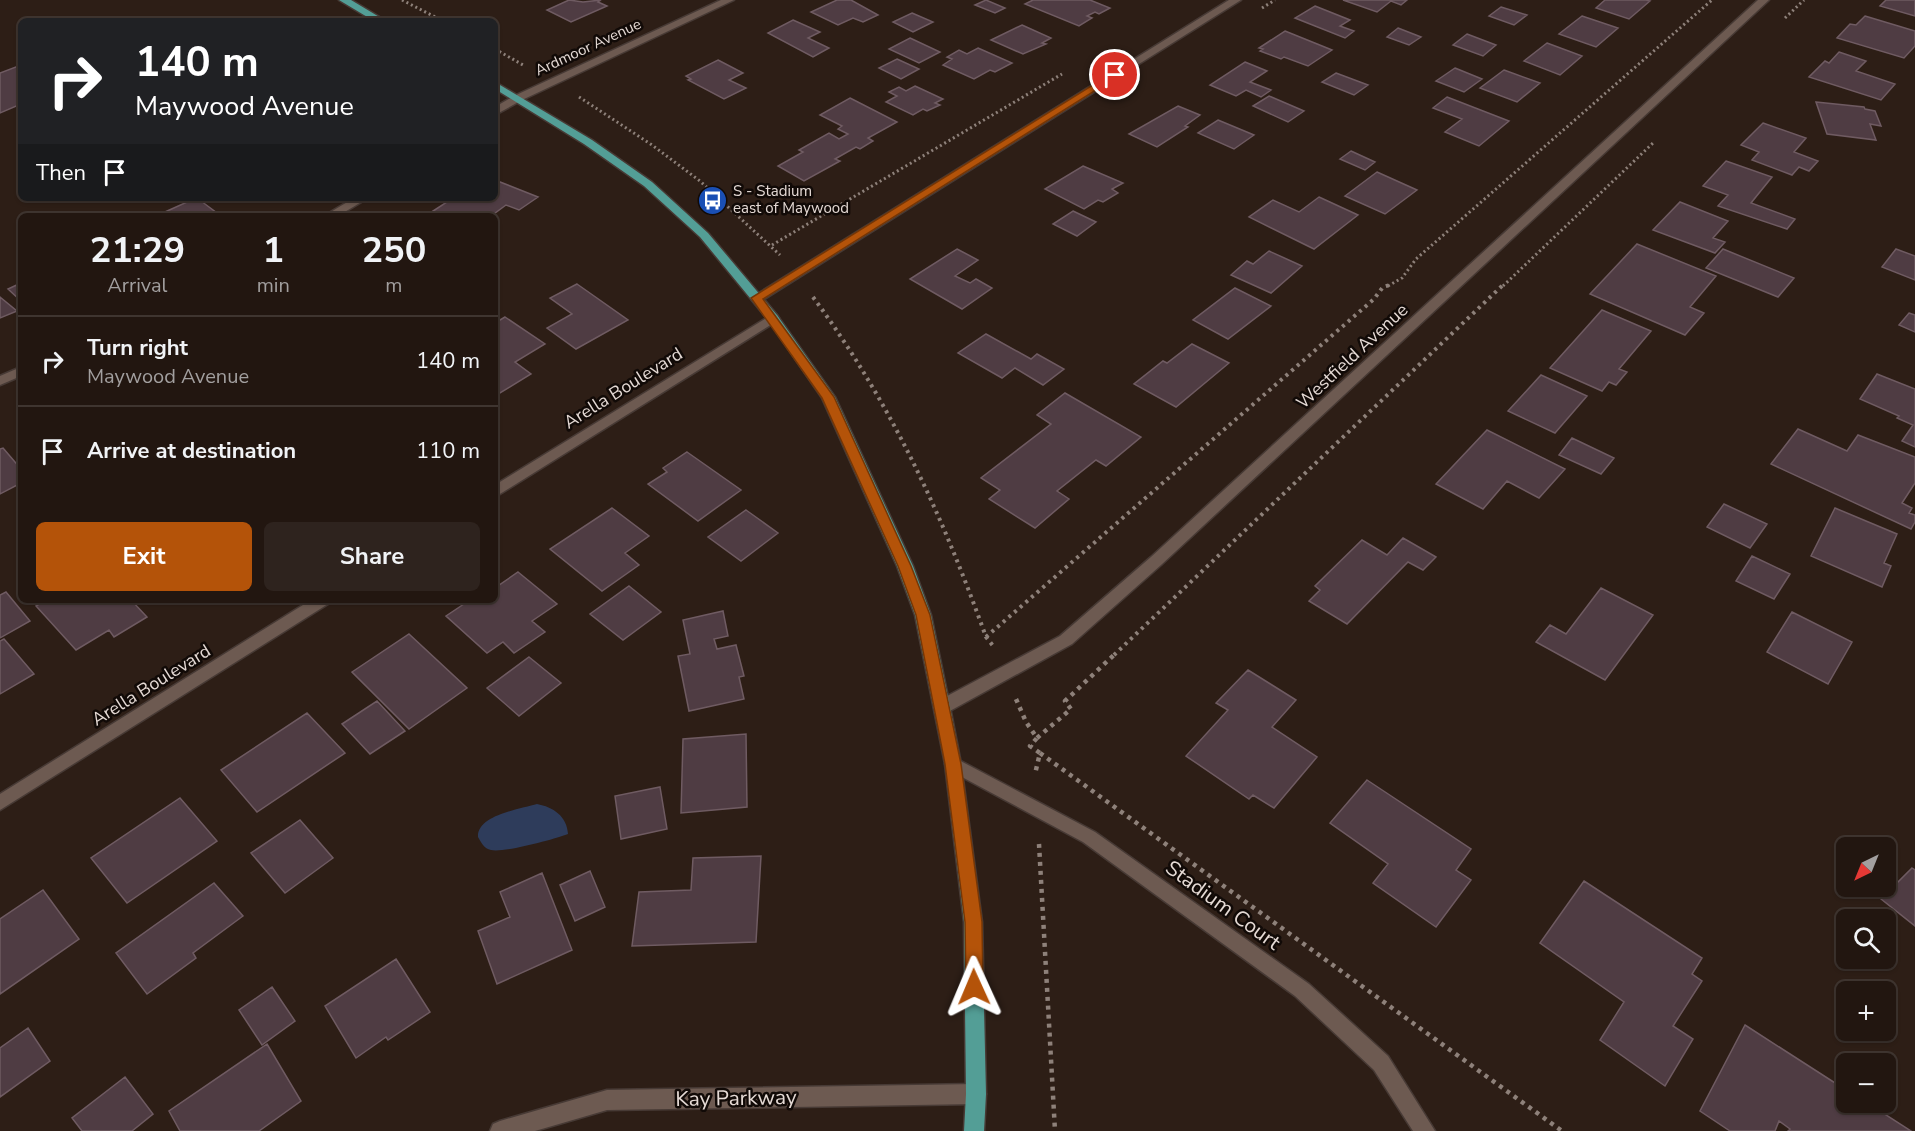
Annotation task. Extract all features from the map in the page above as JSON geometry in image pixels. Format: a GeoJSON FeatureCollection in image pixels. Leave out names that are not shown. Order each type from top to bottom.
{"type":"FeatureCollection","features":[{"type":"Feature","properties":{"kind":"main road"},"geometry":{"type":"LineString","coordinates":[[344,0],[376,18]]}},
{"type":"Feature","properties":{"kind":"main road"},"geometry":{"type":"LineString","coordinates":[[498,87],[648,184],[704,235],[773,318],[828,397],[905,566],[923,615],[942,707],[953,764],[973,922],[976,1094],[974,1131]]}},
{"type":"Feature","properties":{"kind":"street","name":"Ardmoor Avenue"},"geometry":{"type":"LineString","coordinates":[[498,110],[518,98],[729,0]]}},
{"type":"Feature","properties":{"kind":"street"},"geometry":{"type":"LineString","coordinates":[[757,298],[1236,0]]}},
{"type":"Feature","properties":{"kind":"street","name":"Westfield Avenue"},"geometry":{"type":"LineString","coordinates":[[942,707],[1066,640],[1156,561],[1764,0]]}},
{"type":"Feature","properties":{"kind":"street"},"geometry":{"type":"LineString","coordinates":[[335,213],[357,201]]}},
{"type":"Feature","properties":{"kind":"street","name":"Arella Boulevard"},"geometry":{"type":"LineString","coordinates":[[498,490],[773,318]]}},
{"type":"Feature","properties":{"kind":"street"},"geometry":{"type":"LineString","coordinates":[[0,381],[18,372]]}},
{"type":"Feature","properties":{"kind":"street","name":"Arella Boulevard"},"geometry":{"type":"LineString","coordinates":[[0,803],[318,603]]}},
{"type":"Feature","properties":{"kind":"street","name":"Stadium Court"},"geometry":{"type":"LineString","coordinates":[[953,764],[1089,837],[1302,990],[1381,1063],[1425,1131]]}},
{"type":"Feature","properties":{"kind":"street","name":"Kay Parkway"},"geometry":{"type":"LineString","coordinates":[[500,1131],[608,1100],[976,1094]]}},
{"type":"Feature","properties":{"kind":"path"},"geometry":{"type":"LineString","coordinates":[[402,0],[437,18]]}},
{"type":"Feature","properties":{"kind":"path"},"geometry":{"type":"LineString","coordinates":[[986,636],[1001,626],[1374,299],[1383,287],[1394,284],[1402,278],[1416,259],[1712,0]]}},
{"type":"Feature","properties":{"kind":"path"},"geometry":{"type":"LineString","coordinates":[[1778,25],[1804,0]]}},
{"type":"Feature","properties":{"kind":"path"},"geometry":{"type":"LineString","coordinates":[[771,245],[1065,72]]}},
{"type":"Feature","properties":{"kind":"path"},"geometry":{"type":"LineString","coordinates":[[1037,738],[1071,709],[1065,701],[1656,140]]}},
{"type":"Feature","properties":{"kind":"path"},"geometry":{"type":"LineString","coordinates":[[1040,753],[1562,1131]]}},
{"type":"Feature","properties":{"kind":"water"},"geometry":{"type":"Polygon","coordinates":[[[537,804],[558,813],[565,822],[568,834],[507,849],[491,850],[483,845],[478,837],[484,823],[501,814],[537,804]]]}},
{"type":"Feature","properties":{"kind":"building"},"geometry":{"type":"Polygon","coordinates":[[[569,0],[583,2],[601,0],[598,2],[607,6],[571,22],[547,10],[569,0]]]}},
{"type":"Feature","properties":{"kind":"building"},"geometry":{"type":"Polygon","coordinates":[[[837,0],[851,0],[878,15],[863,22],[853,18],[838,25],[811,12],[837,0]]]}},
{"type":"Feature","properties":{"kind":"building"},"geometry":{"type":"Polygon","coordinates":[[[986,0],[1005,8],[995,13],[975,5],[986,0]]]}},
{"type":"Feature","properties":{"kind":"building"},"geometry":{"type":"Polygon","coordinates":[[[1033,0],[1090,0],[1110,8],[1099,14],[1095,12],[1087,16],[1092,18],[1079,26],[1025,4],[1033,0]]]}},
{"type":"Feature","properties":{"kind":"building"},"geometry":{"type":"Polygon","coordinates":[[[1343,0],[1407,0],[1401,5],[1391,1],[1377,12],[1343,0]]]}},
{"type":"Feature","properties":{"kind":"building"},"geometry":{"type":"Polygon","coordinates":[[[1605,0],[1650,1],[1629,19],[1596,8],[1605,0]]]}},
{"type":"Feature","properties":{"kind":"building"},"geometry":{"type":"Polygon","coordinates":[[[1886,0],[1915,0],[1915,16],[1880,6],[1886,0]]]}},
{"type":"Feature","properties":{"kind":"building"},"geometry":{"type":"Polygon","coordinates":[[[1315,6],[1350,20],[1340,26],[1354,31],[1345,38],[1295,18],[1315,6]]]}},
{"type":"Feature","properties":{"kind":"building"},"geometry":{"type":"Polygon","coordinates":[[[1501,7],[1527,15],[1514,25],[1489,16],[1501,7]]]}},
{"type":"Feature","properties":{"kind":"building"},"geometry":{"type":"Polygon","coordinates":[[[912,13],[933,22],[913,32],[893,22],[912,13]]]}},
{"type":"Feature","properties":{"kind":"building"},"geometry":{"type":"Polygon","coordinates":[[[1582,16],[1618,28],[1596,47],[1559,34],[1582,16]]]}},
{"type":"Feature","properties":{"kind":"building"},"geometry":{"type":"Polygon","coordinates":[[[1865,16],[1915,31],[1915,46],[1904,58],[1837,38],[1850,24],[1856,25],[1865,16]]]}},
{"type":"Feature","properties":{"kind":"building"},"geometry":{"type":"Polygon","coordinates":[[[793,20],[820,32],[808,38],[829,48],[813,57],[768,33],[793,20]]]}},
{"type":"Feature","properties":{"kind":"building"},"geometry":{"type":"Polygon","coordinates":[[[1022,25],[1051,38],[1042,43],[1046,44],[1023,54],[991,40],[1022,25]]]}},
{"type":"Feature","properties":{"kind":"building"},"geometry":{"type":"Polygon","coordinates":[[[1398,28],[1421,37],[1409,45],[1387,37],[1398,28]]]}},
{"type":"Feature","properties":{"kind":"building"},"geometry":{"type":"Polygon","coordinates":[[[1285,31],[1332,50],[1308,66],[1260,51],[1263,49],[1259,48],[1285,31]]]}},
{"type":"Feature","properties":{"kind":"building"},"geometry":{"type":"Polygon","coordinates":[[[1467,34],[1496,45],[1483,56],[1453,45],[1467,34]]]}},
{"type":"Feature","properties":{"kind":"building"},"geometry":{"type":"Polygon","coordinates":[[[910,38],[940,52],[919,63],[889,49],[910,38]]]}},
{"type":"Feature","properties":{"kind":"building"},"geometry":{"type":"Polygon","coordinates":[[[1547,43],[1582,56],[1560,75],[1524,61],[1547,43]]]}},
{"type":"Feature","properties":{"kind":"building"},"geometry":{"type":"Polygon","coordinates":[[[978,48],[1012,63],[995,72],[990,70],[974,79],[943,65],[952,59],[947,57],[959,50],[967,54],[978,48]]]}},
{"type":"Feature","properties":{"kind":"building"},"geometry":{"type":"Polygon","coordinates":[[[1839,52],[1866,61],[1856,71],[1895,84],[1881,100],[1809,77],[1825,61],[1829,63],[1839,52]]]}},
{"type":"Feature","properties":{"kind":"building"},"geometry":{"type":"Polygon","coordinates":[[[897,59],[919,69],[901,79],[879,68],[897,59]]]}},
{"type":"Feature","properties":{"kind":"building"},"geometry":{"type":"Polygon","coordinates":[[[718,60],[743,73],[729,80],[746,88],[724,99],[688,80],[691,79],[686,76],[718,60]]]}},
{"type":"Feature","properties":{"kind":"building"},"geometry":{"type":"Polygon","coordinates":[[[1245,62],[1267,71],[1250,82],[1271,90],[1261,97],[1246,90],[1236,96],[1210,85],[1245,62]]]}},
{"type":"Feature","properties":{"kind":"building"},"geometry":{"type":"Polygon","coordinates":[[[18,66],[18,105],[0,113],[0,73],[18,66]]]}},
{"type":"Feature","properties":{"kind":"building"},"geometry":{"type":"Polygon","coordinates":[[[1455,68],[1482,79],[1464,92],[1436,81],[1455,68]]]}},
{"type":"Feature","properties":{"kind":"building"},"geometry":{"type":"Polygon","coordinates":[[[1504,70],[1540,83],[1517,102],[1480,88],[1504,70]]]}},
{"type":"Feature","properties":{"kind":"building"},"geometry":{"type":"Polygon","coordinates":[[[1336,73],[1368,85],[1354,95],[1322,82],[1336,73]]]}},
{"type":"Feature","properties":{"kind":"building"},"geometry":{"type":"Polygon","coordinates":[[[915,86],[943,99],[935,103],[940,105],[927,111],[923,109],[913,115],[886,102],[897,96],[889,92],[899,87],[906,91],[915,86]]]}},
{"type":"Feature","properties":{"kind":"building"},"geometry":{"type":"Polygon","coordinates":[[[1269,96],[1304,111],[1288,122],[1253,106],[1269,96]]]}},
{"type":"Feature","properties":{"kind":"building"},"geometry":{"type":"Polygon","coordinates":[[[1447,97],[1509,121],[1479,146],[1445,132],[1462,119],[1433,108],[1447,97]]]}},
{"type":"Feature","properties":{"kind":"building"},"geometry":{"type":"Polygon","coordinates":[[[850,98],[897,122],[868,138],[873,141],[860,149],[856,147],[835,159],[840,161],[804,181],[778,166],[803,152],[799,150],[829,133],[839,139],[848,134],[838,129],[842,126],[820,115],[850,98]]]}},
{"type":"Feature","properties":{"kind":"building"},"geometry":{"type":"Polygon","coordinates":[[[1816,102],[1864,107],[1875,111],[1881,126],[1870,124],[1876,140],[1827,134],[1816,102]]]}},
{"type":"Feature","properties":{"kind":"building"},"geometry":{"type":"Polygon","coordinates":[[[1178,106],[1200,115],[1185,126],[1188,127],[1157,147],[1129,134],[1178,106]]]}},
{"type":"Feature","properties":{"kind":"building"},"geometry":{"type":"Polygon","coordinates":[[[1218,120],[1254,135],[1234,149],[1198,133],[1218,120]]]}},
{"type":"Feature","properties":{"kind":"building"},"geometry":{"type":"Polygon","coordinates":[[[1763,123],[1806,138],[1794,152],[1818,161],[1809,171],[1799,167],[1792,175],[1752,160],[1759,152],[1741,145],[1763,123]]]}},
{"type":"Feature","properties":{"kind":"building"},"geometry":{"type":"Polygon","coordinates":[[[1351,151],[1375,162],[1365,170],[1340,159],[1351,151]]]}},
{"type":"Feature","properties":{"kind":"building"},"geometry":{"type":"Polygon","coordinates":[[[1726,161],[1772,177],[1751,203],[1795,219],[1787,229],[1718,206],[1728,195],[1703,186],[1726,161]]]}},
{"type":"Feature","properties":{"kind":"building"},"geometry":{"type":"Polygon","coordinates":[[[1083,166],[1123,183],[1112,189],[1118,193],[1103,202],[1098,200],[1084,209],[1045,189],[1083,166]]]}},
{"type":"Feature","properties":{"kind":"building"},"geometry":{"type":"Polygon","coordinates":[[[1377,172],[1417,190],[1385,214],[1345,196],[1377,172]]]}},
{"type":"Feature","properties":{"kind":"building"},"geometry":{"type":"Polygon","coordinates":[[[498,181],[538,197],[519,210],[506,205],[495,213],[430,213],[448,201],[498,201],[498,181]]]}},
{"type":"Feature","properties":{"kind":"building"},"geometry":{"type":"Polygon","coordinates":[[[1319,197],[1358,215],[1314,249],[1249,217],[1273,200],[1299,212],[1319,197]]]}},
{"type":"Feature","properties":{"kind":"building"},"geometry":{"type":"Polygon","coordinates":[[[189,201],[201,201],[217,213],[163,213],[189,201]]]}},
{"type":"Feature","properties":{"kind":"building"},"geometry":{"type":"Polygon","coordinates":[[[1680,202],[1728,221],[1713,238],[1725,242],[1715,253],[1653,230],[1680,202]]]}},
{"type":"Feature","properties":{"kind":"building"},"geometry":{"type":"Polygon","coordinates":[[[1073,211],[1096,222],[1077,236],[1053,224],[1073,211]]]}},
{"type":"Feature","properties":{"kind":"building"},"geometry":{"type":"Polygon","coordinates":[[[1637,244],[1716,276],[1690,307],[1704,313],[1685,335],[1590,294],[1637,244]]]}},
{"type":"Feature","properties":{"kind":"building"},"geometry":{"type":"Polygon","coordinates":[[[957,249],[978,260],[955,276],[970,283],[976,279],[992,288],[962,309],[910,279],[957,249]]]}},
{"type":"Feature","properties":{"kind":"building"},"geometry":{"type":"Polygon","coordinates":[[[1723,249],[1794,278],[1778,297],[1706,268],[1723,249]]]}},
{"type":"Feature","properties":{"kind":"building"},"geometry":{"type":"Polygon","coordinates":[[[1896,249],[1915,256],[1915,280],[1882,267],[1896,249]]]}},
{"type":"Feature","properties":{"kind":"building"},"geometry":{"type":"Polygon","coordinates":[[[1269,251],[1302,266],[1271,293],[1231,275],[1247,261],[1253,264],[1269,251]]]}},
{"type":"Feature","properties":{"kind":"building"},"geometry":{"type":"Polygon","coordinates":[[[18,284],[18,298],[8,289],[18,284]]]}},
{"type":"Feature","properties":{"kind":"building"},"geometry":{"type":"Polygon","coordinates":[[[577,284],[628,320],[576,349],[547,328],[572,314],[550,298],[577,284]]]}},
{"type":"Feature","properties":{"kind":"building"},"geometry":{"type":"Polygon","coordinates":[[[1235,288],[1271,306],[1228,339],[1193,320],[1235,288]]]}},
{"type":"Feature","properties":{"kind":"building"},"geometry":{"type":"Polygon","coordinates":[[[0,297],[17,311],[0,318],[0,297]]]}},
{"type":"Feature","properties":{"kind":"building"},"geometry":{"type":"Polygon","coordinates":[[[1602,310],[1651,331],[1619,369],[1627,372],[1616,385],[1609,382],[1602,391],[1550,368],[1602,310]]]}},
{"type":"Feature","properties":{"kind":"building"},"geometry":{"type":"Polygon","coordinates":[[[1909,313],[1915,315],[1915,332],[1899,325],[1909,313]]]}},
{"type":"Feature","properties":{"kind":"building"},"geometry":{"type":"Polygon","coordinates":[[[505,317],[545,344],[515,362],[531,374],[498,394],[498,321],[505,317]]]}},
{"type":"Feature","properties":{"kind":"building"},"geometry":{"type":"Polygon","coordinates":[[[986,334],[1031,359],[1037,354],[1064,369],[1043,385],[1015,368],[1002,378],[958,353],[986,334]]]}},
{"type":"Feature","properties":{"kind":"building"},"geometry":{"type":"Polygon","coordinates":[[[1192,344],[1229,363],[1176,407],[1134,384],[1163,361],[1167,363],[1192,344]]]}},
{"type":"Feature","properties":{"kind":"building"},"geometry":{"type":"Polygon","coordinates":[[[1877,374],[1915,389],[1915,447],[1902,441],[1913,425],[1897,418],[1899,416],[1860,399],[1877,374]]]}},
{"type":"Feature","properties":{"kind":"building"},"geometry":{"type":"Polygon","coordinates":[[[1541,375],[1587,396],[1555,433],[1508,411],[1541,375]]]}},
{"type":"Feature","properties":{"kind":"building"},"geometry":{"type":"Polygon","coordinates":[[[1065,393],[1141,437],[1106,466],[1096,460],[1057,491],[1069,499],[1035,528],[989,499],[1000,490],[981,478],[1051,424],[1037,415],[1065,393]]]}},
{"type":"Feature","properties":{"kind":"building"},"geometry":{"type":"Polygon","coordinates":[[[1798,429],[1847,451],[1858,435],[1915,457],[1915,483],[1902,503],[1912,508],[1909,513],[1915,515],[1915,522],[1911,529],[1771,464],[1798,429]]]}},
{"type":"Feature","properties":{"kind":"building"},"geometry":{"type":"Polygon","coordinates":[[[1487,430],[1565,469],[1539,498],[1507,481],[1483,509],[1436,484],[1487,430]]]}},
{"type":"Feature","properties":{"kind":"building"},"geometry":{"type":"Polygon","coordinates":[[[1572,438],[1614,458],[1601,474],[1559,455],[1572,438]]]}},
{"type":"Feature","properties":{"kind":"building"},"geometry":{"type":"Polygon","coordinates":[[[3,448],[18,466],[18,485],[0,494],[0,449],[3,448]]]}},
{"type":"Feature","properties":{"kind":"building"},"geometry":{"type":"Polygon","coordinates":[[[687,452],[741,490],[698,521],[648,484],[667,472],[663,468],[687,452]]]}},
{"type":"Feature","properties":{"kind":"building"},"geometry":{"type":"Polygon","coordinates":[[[1724,504],[1767,524],[1750,548],[1707,527],[1724,504]]]}},
{"type":"Feature","properties":{"kind":"building"},"geometry":{"type":"Polygon","coordinates":[[[612,508],[649,536],[625,553],[639,565],[602,591],[550,549],[612,508]]]}},
{"type":"Feature","properties":{"kind":"building"},"geometry":{"type":"Polygon","coordinates":[[[1835,508],[1897,534],[1884,563],[1891,566],[1882,587],[1811,556],[1835,508]]]}},
{"type":"Feature","properties":{"kind":"building"},"geometry":{"type":"Polygon","coordinates":[[[746,510],[778,533],[741,561],[708,537],[746,510]]]}},
{"type":"Feature","properties":{"kind":"building"},"geometry":{"type":"Polygon","coordinates":[[[1403,538],[1436,557],[1423,570],[1408,562],[1347,624],[1309,601],[1320,590],[1315,586],[1362,540],[1387,555],[1403,538]]]}},
{"type":"Feature","properties":{"kind":"building"},"geometry":{"type":"Polygon","coordinates":[[[1752,556],[1790,574],[1774,599],[1736,581],[1752,556]]]}},
{"type":"Feature","properties":{"kind":"building"},"geometry":{"type":"Polygon","coordinates":[[[518,572],[557,604],[532,621],[545,632],[514,653],[503,642],[487,653],[446,616],[466,603],[498,603],[498,586],[518,572]]]}},
{"type":"Feature","properties":{"kind":"building"},"geometry":{"type":"Polygon","coordinates":[[[629,586],[661,612],[623,640],[590,614],[629,586]]]}},
{"type":"Feature","properties":{"kind":"building"},"geometry":{"type":"Polygon","coordinates":[[[1601,588],[1653,615],[1605,680],[1536,642],[1550,625],[1566,634],[1601,588]]]}},
{"type":"Feature","properties":{"kind":"building"},"geometry":{"type":"Polygon","coordinates":[[[6,592],[30,621],[0,638],[0,595],[6,592]]]}},
{"type":"Feature","properties":{"kind":"building"},"geometry":{"type":"Polygon","coordinates":[[[41,603],[134,603],[147,617],[114,637],[109,630],[76,650],[36,606],[41,603]]]}},
{"type":"Feature","properties":{"kind":"building"},"geometry":{"type":"Polygon","coordinates":[[[723,611],[728,636],[714,639],[717,649],[736,645],[744,676],[739,677],[744,699],[689,711],[678,656],[690,654],[683,620],[723,611]]]}},
{"type":"Feature","properties":{"kind":"building"},"geometry":{"type":"Polygon","coordinates":[[[1792,612],[1852,642],[1828,684],[1767,652],[1792,612]]]}},
{"type":"Feature","properties":{"kind":"building"},"geometry":{"type":"Polygon","coordinates":[[[409,634],[467,688],[409,729],[352,672],[409,634]]]}},
{"type":"Feature","properties":{"kind":"building"},"geometry":{"type":"Polygon","coordinates":[[[4,639],[34,674],[0,694],[0,641],[4,639]]]}},
{"type":"Feature","properties":{"kind":"building"},"geometry":{"type":"Polygon","coordinates":[[[529,657],[561,683],[519,716],[487,688],[529,657]]]}},
{"type":"Feature","properties":{"kind":"building"},"geometry":{"type":"Polygon","coordinates":[[[1248,670],[1296,700],[1272,727],[1317,757],[1274,808],[1253,795],[1249,799],[1186,756],[1228,710],[1216,703],[1248,670]]]}},
{"type":"Feature","properties":{"kind":"building"},"geometry":{"type":"Polygon","coordinates":[[[377,701],[405,731],[370,754],[342,724],[377,701]]]}},
{"type":"Feature","properties":{"kind":"building"},"geometry":{"type":"Polygon","coordinates":[[[307,713],[345,753],[257,812],[221,770],[307,713]]]}},
{"type":"Feature","properties":{"kind":"building"},"geometry":{"type":"Polygon","coordinates":[[[746,734],[747,807],[681,813],[683,739],[746,734]]]}},
{"type":"Feature","properties":{"kind":"building"},"geometry":{"type":"Polygon","coordinates":[[[1367,780],[1471,849],[1456,870],[1471,880],[1436,927],[1373,883],[1388,864],[1330,823],[1367,780]]]}},
{"type":"Feature","properties":{"kind":"building"},"geometry":{"type":"Polygon","coordinates":[[[660,787],[667,829],[621,839],[615,796],[660,787]]]}},
{"type":"Feature","properties":{"kind":"building"},"geometry":{"type":"Polygon","coordinates":[[[180,798],[217,841],[127,903],[91,858],[180,798]]]}},
{"type":"Feature","properties":{"kind":"building"},"geometry":{"type":"Polygon","coordinates":[[[300,820],[333,858],[285,893],[251,853],[300,820]]]}},
{"type":"Feature","properties":{"kind":"building"},"geometry":{"type":"Polygon","coordinates":[[[761,856],[756,942],[632,946],[639,892],[691,890],[693,858],[761,856]]]}},
{"type":"Feature","properties":{"kind":"building"},"geometry":{"type":"Polygon","coordinates":[[[1912,868],[1915,870],[1915,926],[1881,899],[1896,897],[1896,884],[1912,868]]]}},
{"type":"Feature","properties":{"kind":"building"},"geometry":{"type":"Polygon","coordinates":[[[590,871],[605,907],[575,921],[560,885],[590,871]]]}},
{"type":"Feature","properties":{"kind":"building"},"geometry":{"type":"Polygon","coordinates":[[[542,873],[572,950],[497,984],[478,931],[510,917],[500,892],[542,873]]]}},
{"type":"Feature","properties":{"kind":"building"},"geometry":{"type":"Polygon","coordinates":[[[1584,881],[1702,958],[1692,974],[1702,981],[1673,1026],[1693,1039],[1665,1086],[1600,1040],[1624,1002],[1540,943],[1584,881]]]}},
{"type":"Feature","properties":{"kind":"building"},"geometry":{"type":"Polygon","coordinates":[[[214,883],[243,916],[193,953],[196,958],[147,994],[116,953],[214,883]]]}},
{"type":"Feature","properties":{"kind":"building"},"geometry":{"type":"Polygon","coordinates":[[[43,890],[79,939],[0,994],[0,919],[43,890]]]}},
{"type":"Feature","properties":{"kind":"building"},"geometry":{"type":"Polygon","coordinates":[[[396,959],[430,1012],[388,1040],[386,1037],[356,1058],[325,1006],[396,959]]]}},
{"type":"Feature","properties":{"kind":"building"},"geometry":{"type":"Polygon","coordinates":[[[272,987],[295,1021],[262,1045],[239,1010],[272,987]]]}},
{"type":"Feature","properties":{"kind":"building"},"geometry":{"type":"Polygon","coordinates":[[[1745,1025],[1836,1084],[1836,1113],[1883,1113],[1911,1131],[1788,1131],[1790,1129],[1779,1121],[1775,1131],[1730,1131],[1700,1111],[1745,1025]]]}},
{"type":"Feature","properties":{"kind":"building"},"geometry":{"type":"Polygon","coordinates":[[[28,1028],[50,1061],[0,1097],[0,1048],[28,1028]]]}},
{"type":"Feature","properties":{"kind":"building"},"geometry":{"type":"Polygon","coordinates":[[[267,1044],[301,1101],[259,1131],[180,1131],[169,1111],[267,1044]]]}},
{"type":"Feature","properties":{"kind":"building"},"geometry":{"type":"Polygon","coordinates":[[[125,1077],[153,1114],[132,1131],[82,1131],[72,1118],[125,1077]]]}},
{"type":"Feature","properties":{"kind":"place","name":"S - Stadium east of Maywood"},"geometry":{"type":"Point","coordinates":[712,200]}},
{"type":"Feature","properties":{"kind":"route"},"geometry":{"type":"LineString","coordinates":[[974,987],[973,922],[953,764],[923,615],[905,566],[828,397],[757,298],[1115,75]]}}]}
